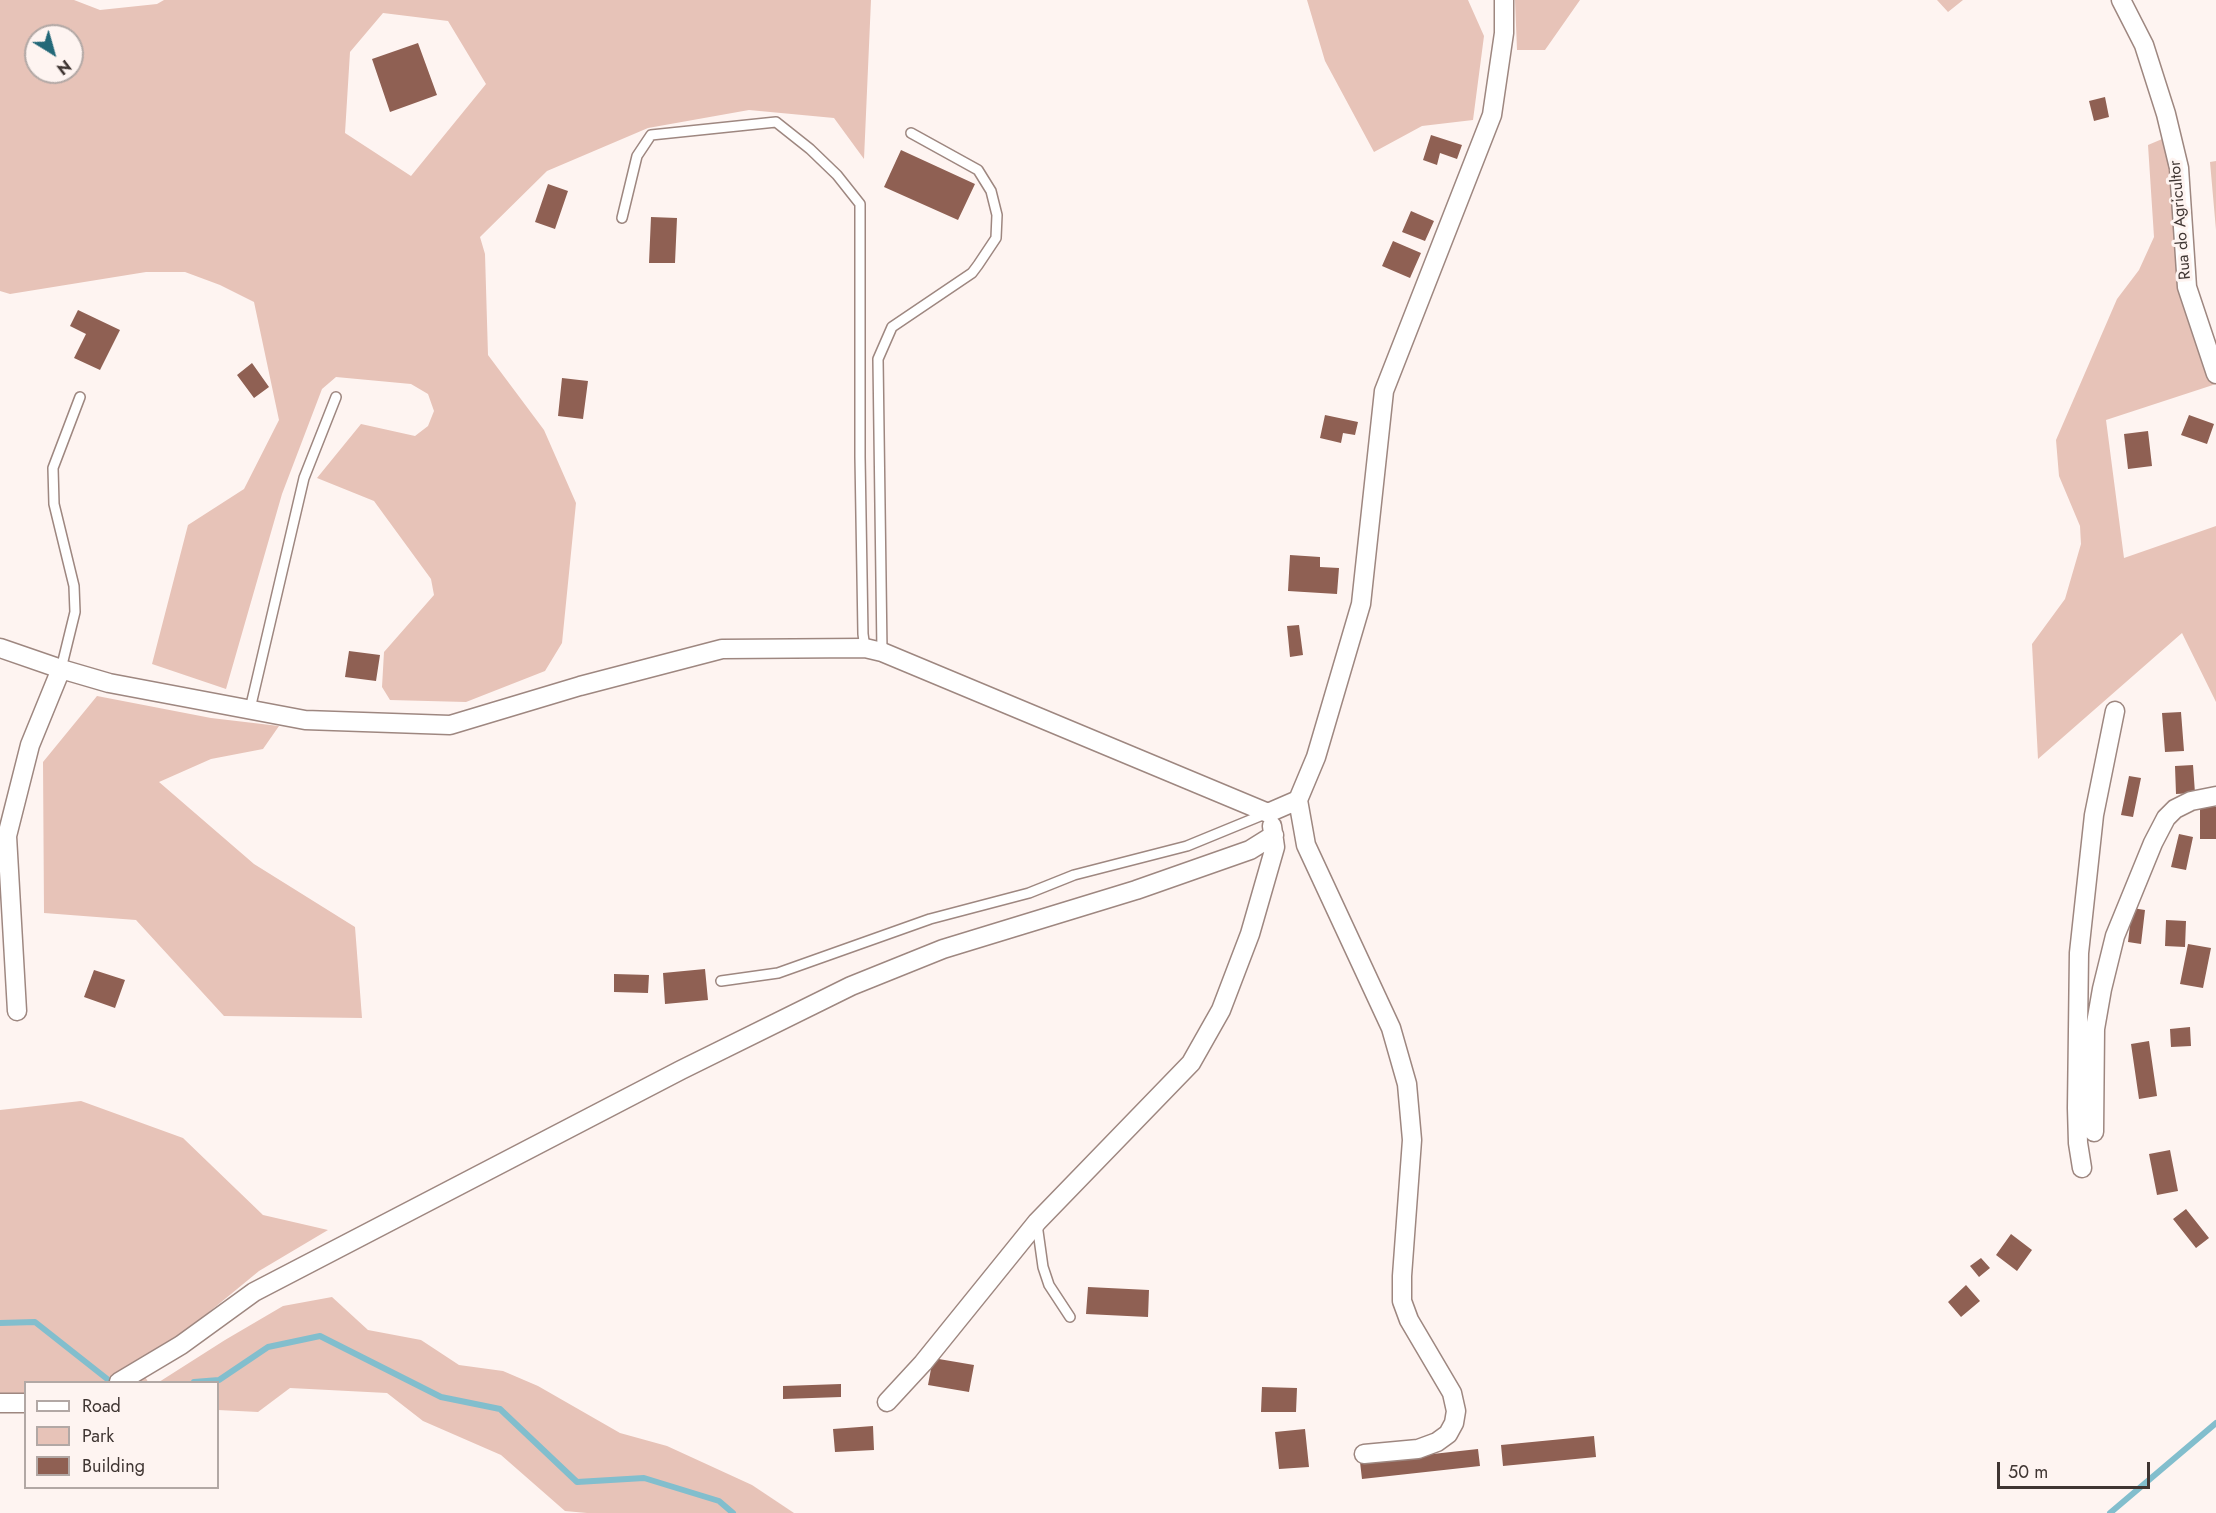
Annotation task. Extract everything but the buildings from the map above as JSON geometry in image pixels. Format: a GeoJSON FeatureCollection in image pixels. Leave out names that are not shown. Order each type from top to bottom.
{"type":"FeatureCollection","features":[{"type":"Feature","properties":{"kind":"street"},"geometry":{"type":"LineString","coordinates":[[1364,1454],[1418,1449],[1437,1442],[1448,1434],[1454,1423],[1456,1411],[1452,1393],[1409,1320],[1402,1301],[1412,1140],[1407,1084],[1391,1028],[1306,845],[1298,800],[1316,757],[1361,604],[1384,391],[1492,115],[1504,33],[1504,0]]}},
{"type":"Feature","properties":{"kind":"street","name":"Rua do Agricultor"},"geometry":{"type":"LineString","coordinates":[[2121,0],[2144,45],[2166,114],[2179,168],[2187,287],[2216,374]]}},
{"type":"Feature","properties":{"kind":"street"},"geometry":{"type":"LineString","coordinates":[[0,648],[109,683],[305,720],[450,725],[579,686],[722,649],[874,650],[1268,813],[1298,800]]}},
{"type":"Feature","properties":{"kind":"street"},"geometry":{"type":"LineString","coordinates":[[17,1011],[8,836],[30,745],[62,669]]}},
{"type":"Feature","properties":{"kind":"street"},"geometry":{"type":"LineString","coordinates":[[2082,1168],[2078,1143],[2077,1108],[2079,952],[2094,815],[2115,711]]}},
{"type":"Feature","properties":{"kind":"street"},"geometry":{"type":"LineString","coordinates":[[2094,1132],[2095,1029],[2115,936],[2152,843],[2166,818],[2175,809],[2191,801],[2216,796]]}},
{"type":"Feature","properties":{"kind":"street"},"geometry":{"type":"LineString","coordinates":[[887,1402],[923,1363],[1037,1222],[1191,1063],[1221,1010],[1250,934],[1275,847],[1268,813]]}},
{"type":"Feature","properties":{"kind":"street"},"geometry":{"type":"LineString","coordinates":[[122,1381],[181,1345],[254,1292],[681,1070],[851,986],[943,949],[1136,890],[1250,850],[1274,836]]}},
{"type":"Feature","properties":{"kind":"street"},"geometry":{"type":"LineString","coordinates":[[0,1403],[24,1403]]}},
{"type":"Feature","properties":{"kind":"lane"},"geometry":{"type":"LineString","coordinates":[[622,218],[637,156],[651,135],[776,122],[824,162],[860,204],[860,469],[863,634],[874,650]]}},
{"type":"Feature","properties":{"kind":"lane"},"geometry":{"type":"LineString","coordinates":[[874,650],[878,359],[892,327],[972,273],[996,238],[997,226],[992,191],[978,170],[911,133]]}},
{"type":"Feature","properties":{"kind":"lane"},"geometry":{"type":"LineString","coordinates":[[62,669],[75,612],[74,595],[54,504],[53,468],[80,397]]}},
{"type":"Feature","properties":{"kind":"lane"},"geometry":{"type":"LineString","coordinates":[[250,709],[304,478],[336,397]]}},
{"type":"Feature","properties":{"kind":"lane"},"geometry":{"type":"LineString","coordinates":[[721,981],[778,973],[930,919],[1029,893],[1074,875],[1187,846],[1268,813]]}},
{"type":"Feature","properties":{"kind":"lane"},"geometry":{"type":"LineString","coordinates":[[1037,1222],[1043,1266],[1049,1285],[1070,1317]]}},
{"type":"Feature","properties":{"kind":"green space"},"geometry":{"type":"Polygon","coordinates":[[[0,0],[74,0],[100,10],[157,4],[164,0],[871,0],[864,159],[834,118],[749,110],[648,128],[547,171],[480,237],[485,254],[488,355],[544,430],[576,503],[562,643],[545,671],[466,702],[390,700],[382,687],[384,652],[434,595],[431,579],[374,501],[317,478],[361,424],[415,436],[428,426],[434,411],[428,394],[411,384],[336,377],[322,389],[282,494],[226,689],[152,664],[188,525],[244,489],[279,420],[254,302],[220,285],[185,272],[146,272],[10,294],[0,291],[0,0]],[[383,13],[350,52],[345,133],[411,176],[486,84],[448,21],[383,13]]]}},
{"type":"Feature","properties":{"kind":"green space"},"geometry":{"type":"Polygon","coordinates":[[[1307,0],[1468,0],[1484,36],[1473,120],[1422,126],[1374,152],[1325,61],[1307,0]]]}},
{"type":"Feature","properties":{"kind":"green space"},"geometry":{"type":"Polygon","coordinates":[[[1515,0],[1580,0],[1545,50],[1517,50],[1515,0]]]}},
{"type":"Feature","properties":{"kind":"green space"},"geometry":{"type":"Polygon","coordinates":[[[1937,0],[1963,0],[1948,12],[1937,0]]]}},
{"type":"Feature","properties":{"kind":"green space"},"geometry":{"type":"Polygon","coordinates":[[[2174,134],[2190,267],[2216,372],[2216,384],[2106,420],[2124,558],[2216,526],[2216,702],[2182,633],[2038,759],[2032,644],[2065,599],[2081,544],[2080,526],[2059,476],[2056,440],[2117,299],[2139,270],[2154,237],[2148,145],[2174,134]]]}},
{"type":"Feature","properties":{"kind":"green space"},"geometry":{"type":"Polygon","coordinates":[[[2216,161],[2216,230],[2210,162],[2216,161]]]}},
{"type":"Feature","properties":{"kind":"green space"},"geometry":{"type":"Polygon","coordinates":[[[97,696],[211,718],[279,726],[263,749],[211,759],[159,782],[254,864],[355,927],[362,1018],[224,1016],[136,920],[44,913],[43,762],[97,696]]]}},
{"type":"Feature","properties":{"kind":"green space"},"geometry":{"type":"Polygon","coordinates":[[[81,1101],[183,1138],[263,1215],[328,1230],[259,1271],[175,1340],[139,1365],[147,1381],[24,1381],[24,1395],[0,1395],[0,1110],[81,1101]]]}},
{"type":"Feature","properties":{"kind":"green space"},"geometry":{"type":"Polygon","coordinates":[[[332,1297],[368,1330],[421,1340],[459,1365],[503,1371],[538,1386],[620,1433],[667,1446],[752,1485],[794,1513],[587,1513],[565,1511],[501,1455],[423,1421],[387,1393],[290,1388],[258,1412],[219,1410],[219,1381],[161,1381],[283,1306],[332,1297]]]}},
{"type":"Feature","properties":{"kind":"waterway"},"geometry":{"type":"LineString","coordinates":[[0,1323],[35,1322],[110,1381]]}},
{"type":"Feature","properties":{"kind":"waterway"},"geometry":{"type":"LineString","coordinates":[[206,1381],[219,1380],[268,1347],[320,1336],[441,1397],[500,1409],[577,1482],[644,1478],[719,1501],[733,1513]]}},
{"type":"Feature","properties":{"kind":"waterway"},"geometry":{"type":"LineString","coordinates":[[2110,1513],[2216,1423]]}}]}
